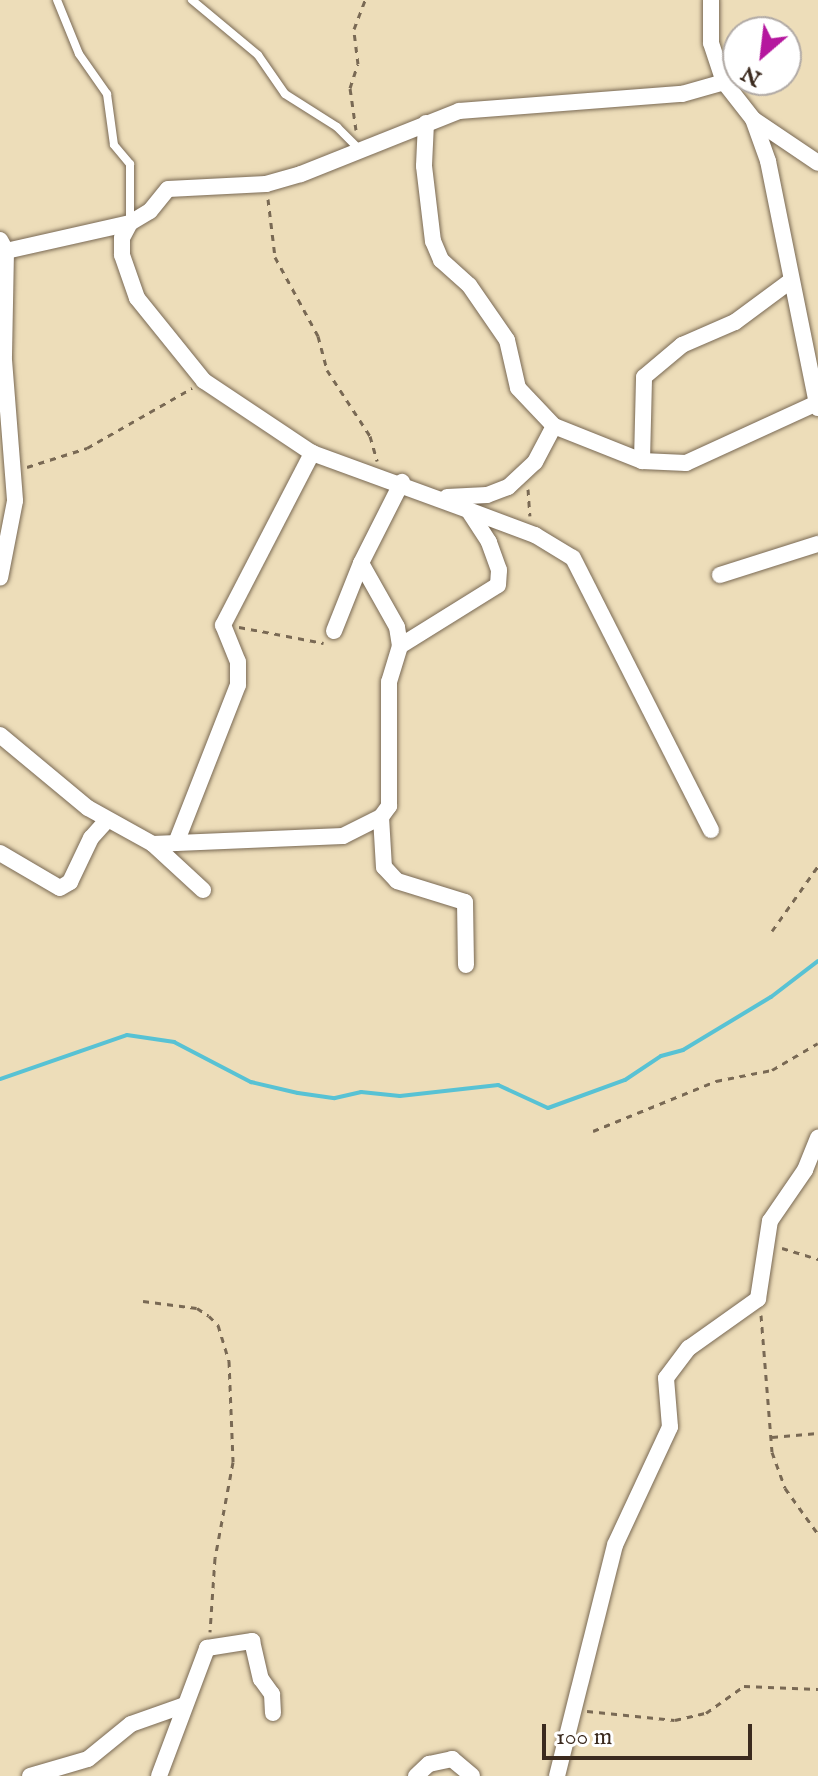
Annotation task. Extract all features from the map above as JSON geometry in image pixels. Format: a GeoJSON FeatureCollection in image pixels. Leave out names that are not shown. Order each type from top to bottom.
{"type":"FeatureCollection","features":[{"type":"Feature","properties":{"kind":"street"},"geometry":{"type":"LineString","coordinates":[[711,0],[711,43],[722,76]]}},
{"type":"Feature","properties":{"kind":"street"},"geometry":{"type":"LineString","coordinates":[[0,578],[13,524],[4,360],[3,257],[130,223],[150,211],[168,189],[266,184],[357,146],[459,111],[682,94],[722,83]]}},
{"type":"Feature","properties":{"kind":"street"},"geometry":{"type":"LineString","coordinates":[[735,96],[753,119],[818,163]]}},
{"type":"Feature","properties":{"kind":"street"},"geometry":{"type":"LineString","coordinates":[[426,123],[424,166],[433,241],[441,260],[469,285],[507,340],[518,388],[554,426],[642,461],[686,463],[817,406],[789,282],[768,161],[753,119]]}},
{"type":"Feature","properties":{"kind":"street"},"geometry":{"type":"LineString","coordinates":[[130,223],[122,238],[122,255],[137,298],[204,381],[312,453],[357,473],[402,482],[535,535],[573,558],[711,830]]}},
{"type":"Feature","properties":{"kind":"street"},"geometry":{"type":"LineString","coordinates":[[642,461],[644,377],[682,345],[735,322],[789,282]]}},
{"type":"Feature","properties":{"kind":"street"},"geometry":{"type":"LineString","coordinates":[[442,498],[487,495],[508,487],[535,462],[554,426]]}},
{"type":"Feature","properties":{"kind":"street"},"geometry":{"type":"LineString","coordinates":[[176,843],[238,685],[238,662],[223,625],[312,453]]}},
{"type":"Feature","properties":{"kind":"street"},"geometry":{"type":"LineString","coordinates":[[334,631],[361,563],[402,482]]}},
{"type":"Feature","properties":{"kind":"street"},"geometry":{"type":"LineString","coordinates":[[400,646],[498,585],[499,570],[489,542],[468,510]]}},
{"type":"Feature","properties":{"kind":"street"},"geometry":{"type":"LineString","coordinates":[[720,575],[818,544]]}},
{"type":"Feature","properties":{"kind":"street"},"geometry":{"type":"LineString","coordinates":[[361,563],[397,627],[400,646],[389,682],[392,787],[381,817],[384,867],[397,881],[465,902],[466,965]]}},
{"type":"Feature","properties":{"kind":"street"},"geometry":{"type":"LineString","coordinates":[[0,735],[107,820],[153,844],[203,890]]}},
{"type":"Feature","properties":{"kind":"street"},"geometry":{"type":"LineString","coordinates":[[153,844],[343,836],[381,817]]}},
{"type":"Feature","properties":{"kind":"street"},"geometry":{"type":"LineString","coordinates":[[0,853],[60,888],[70,882],[91,838],[107,820]]}},
{"type":"Feature","properties":{"kind":"street"},"geometry":{"type":"LineString","coordinates":[[557,1776],[615,1545],[670,1427],[665,1398],[671,1365],[715,1326],[758,1299],[770,1244],[770,1221],[805,1170],[818,1137]]}},
{"type":"Feature","properties":{"kind":"street"},"geometry":{"type":"LineString","coordinates":[[178,1776],[162,1770],[207,1648],[252,1641],[261,1679],[272,1694],[273,1713]]}},
{"type":"Feature","properties":{"kind":"street"},"geometry":{"type":"LineString","coordinates":[[30,1776],[88,1759],[131,1724],[185,1705]]}},
{"type":"Feature","properties":{"kind":"street"},"geometry":{"type":"LineString","coordinates":[[416,1776],[429,1764],[452,1759],[472,1776]]}},
{"type":"Feature","properties":{"kind":"lane"},"geometry":{"type":"LineString","coordinates":[[57,0],[79,54],[107,94],[114,145],[130,164],[130,223]]}},
{"type":"Feature","properties":{"kind":"lane"},"geometry":{"type":"LineString","coordinates":[[192,0],[258,55],[285,94],[357,146]]}},
{"type":"Feature","properties":{"kind":"path"},"geometry":{"type":"LineString","coordinates":[[357,146],[350,88],[358,64],[354,29],[365,0]]}},
{"type":"Feature","properties":{"kind":"path"},"geometry":{"type":"LineString","coordinates":[[266,184],[275,257],[318,336],[327,370],[370,436],[378,465]]}},
{"type":"Feature","properties":{"kind":"path"},"geometry":{"type":"LineString","coordinates":[[11,468],[53,462],[87,448],[204,381]]}},
{"type":"Feature","properties":{"kind":"path"},"geometry":{"type":"LineString","coordinates":[[535,462],[525,498],[535,535]]}},
{"type":"Feature","properties":{"kind":"path"},"geometry":{"type":"LineString","coordinates":[[223,625],[323,645],[334,631]]}},
{"type":"Feature","properties":{"kind":"path"},"geometry":{"type":"LineString","coordinates":[[772,931],[818,866]]}},
{"type":"Feature","properties":{"kind":"path"},"geometry":{"type":"LineString","coordinates":[[593,1131],[716,1081],[772,1070],[818,1043]]}},
{"type":"Feature","properties":{"kind":"path"},"geometry":{"type":"LineString","coordinates":[[770,1244],[818,1259]]}},
{"type":"Feature","properties":{"kind":"path"},"geometry":{"type":"LineString","coordinates":[[758,1299],[772,1437],[785,1488],[818,1534]]}},
{"type":"Feature","properties":{"kind":"path"},"geometry":{"type":"LineString","coordinates":[[143,1301],[197,1308],[209,1316],[218,1325],[229,1361],[233,1462],[215,1558],[216,1589],[207,1648]]}},
{"type":"Feature","properties":{"kind":"path"},"geometry":{"type":"LineString","coordinates":[[772,1437],[818,1433]]}},
{"type":"Feature","properties":{"kind":"path"},"geometry":{"type":"LineString","coordinates":[[575,1710],[675,1720],[706,1713],[744,1686],[818,1689]]}},
{"type":"Feature","properties":{"kind":"waterway"},"geometry":{"type":"LineString","coordinates":[[0,1079],[127,1035],[174,1042],[251,1082],[298,1093],[335,1098],[361,1092],[400,1096],[498,1085],[548,1108],[625,1080],[661,1056],[683,1050],[771,997],[818,961]]}}]}
